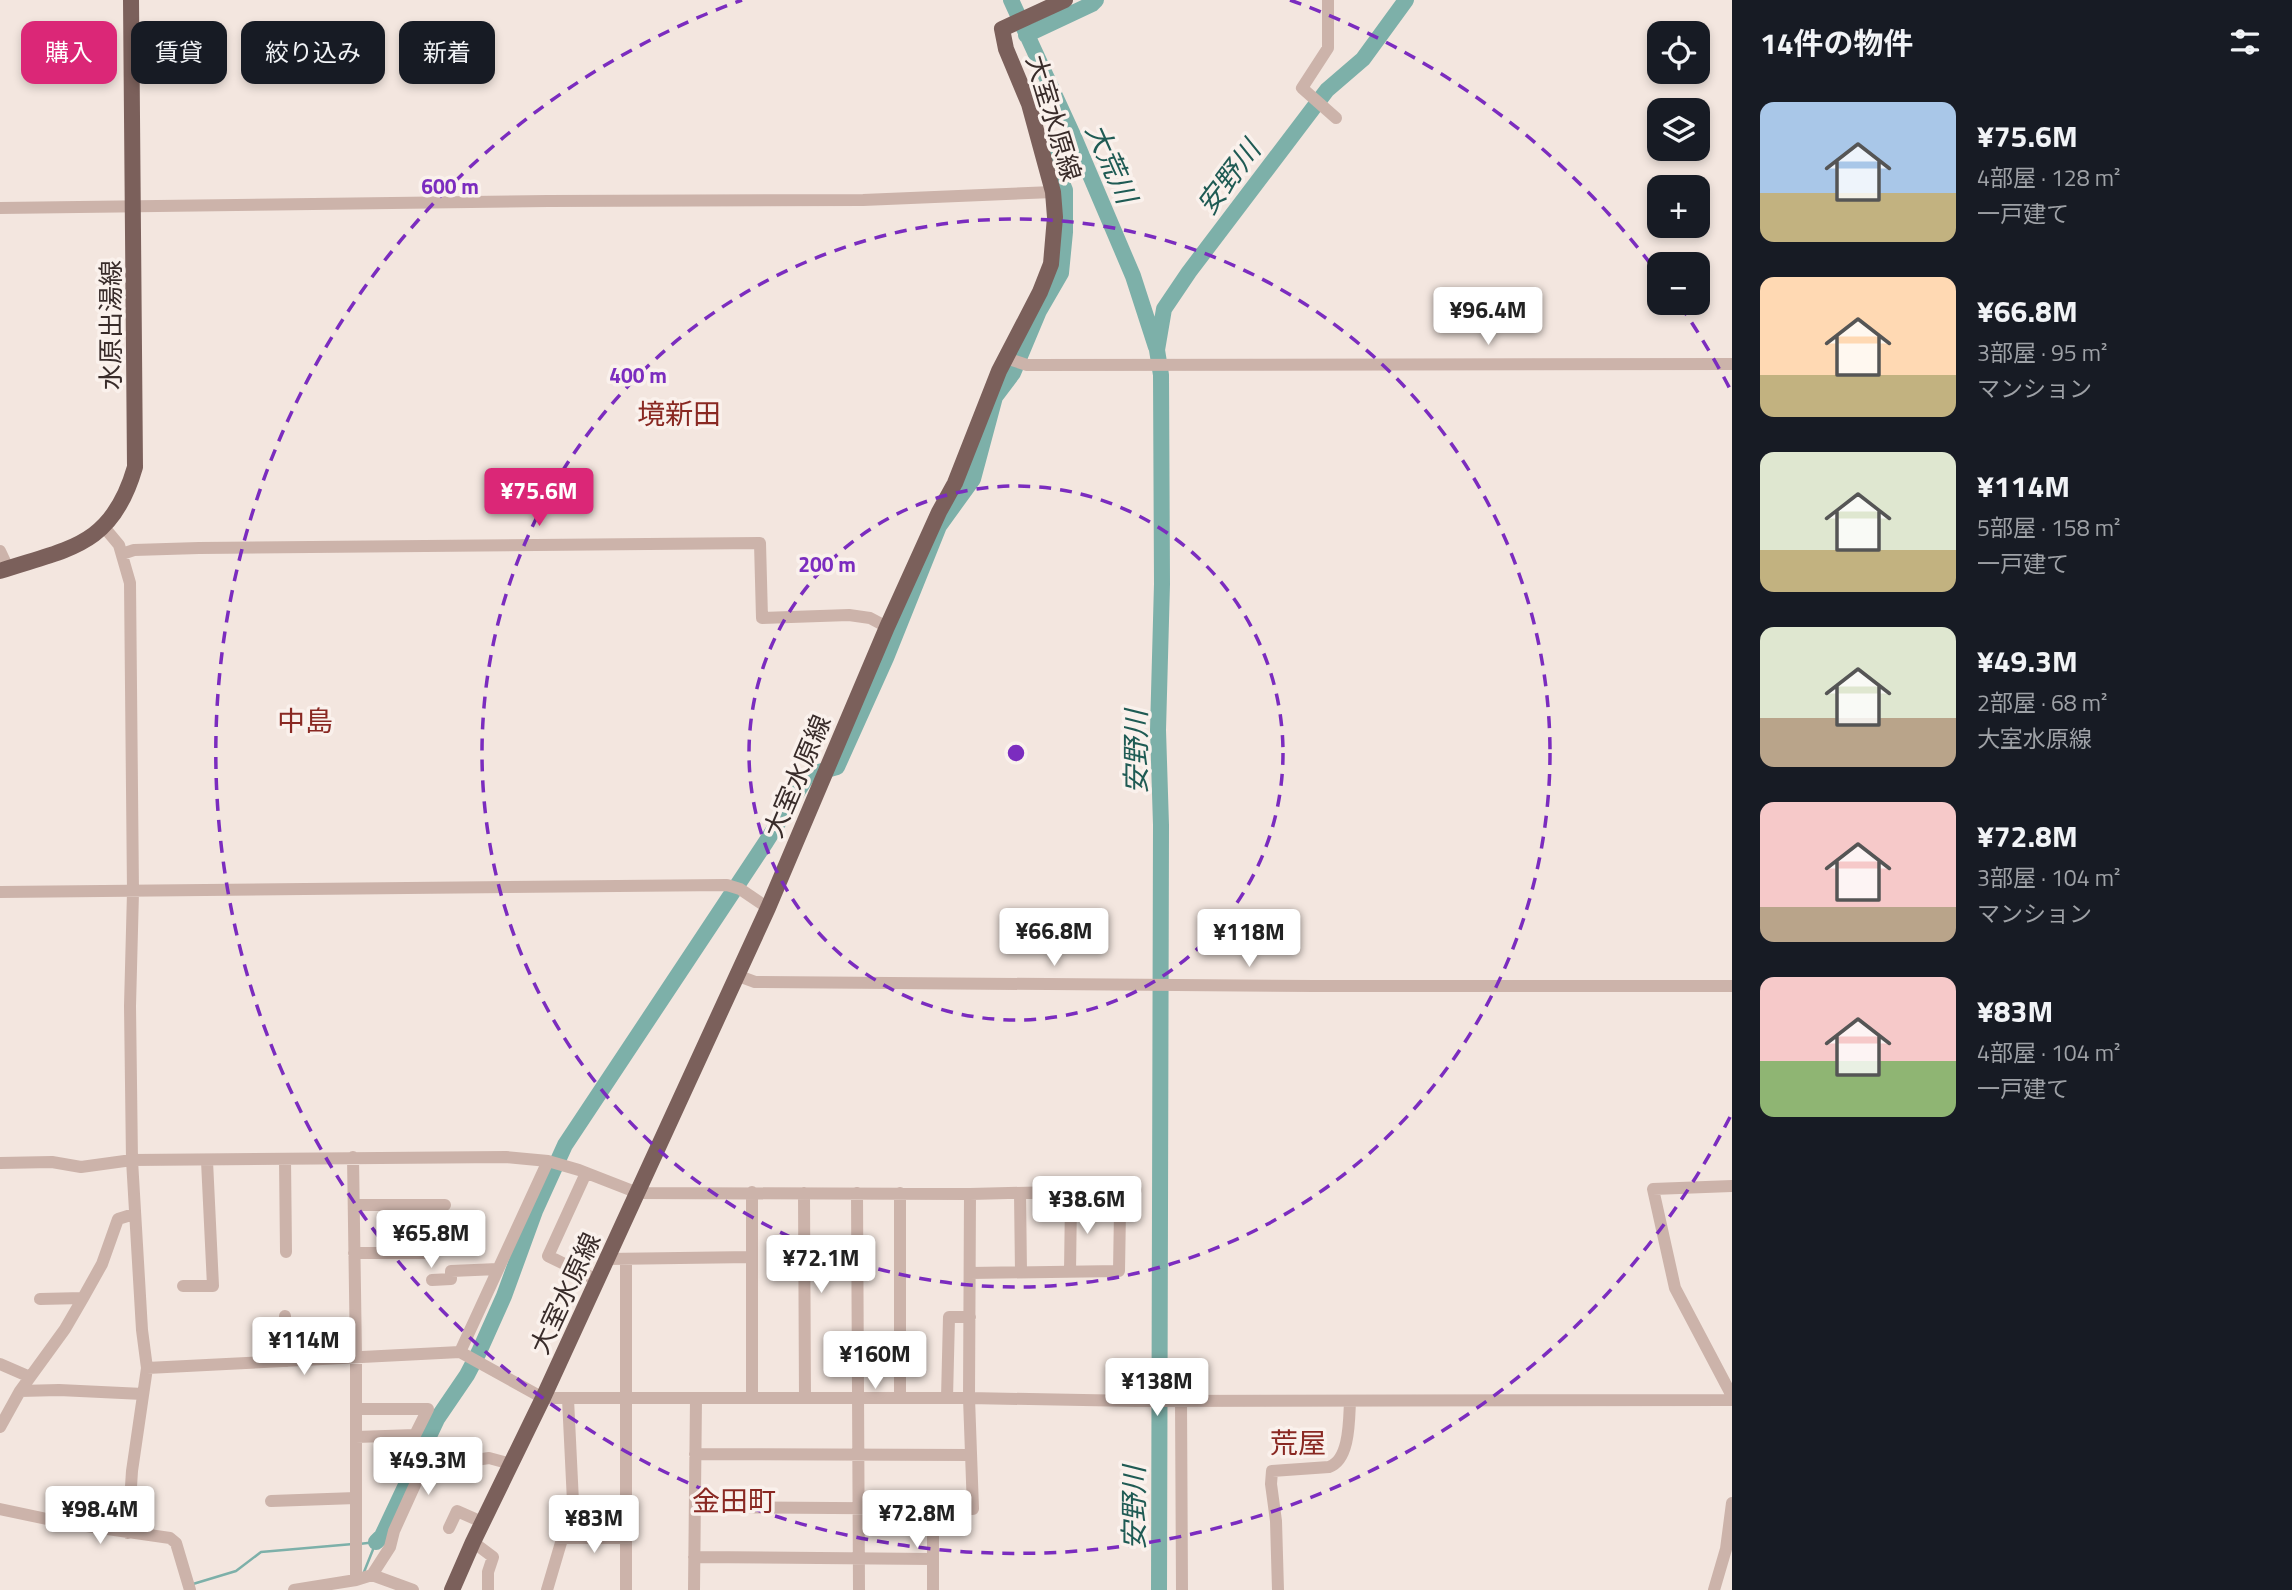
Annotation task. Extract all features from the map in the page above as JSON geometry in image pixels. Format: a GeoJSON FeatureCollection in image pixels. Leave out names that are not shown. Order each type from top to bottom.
{"type":"FeatureCollection","features":[{"type":"Feature","properties":{"kind":"main road","name":"水原出湯線"},"geometry":{"type":"LineString","coordinates":[[4,569],[78,545],[104,527],[125,496],[135,467],[131,0]]}},
{"type":"Feature","properties":{"kind":"main road","name":"大室水原線"},"geometry":{"type":"LineString","coordinates":[[452,1590],[768,908],[887,627],[939,512],[955,484],[999,371],[1013,361],[1051,264],[1055,217],[1053,192],[1029,104],[1006,49],[1002,29],[1065,0]]}},
{"type":"Feature","properties":{"kind":"street"},"geometry":{"type":"LineString","coordinates":[[1328,0],[1328,48],[1302,88],[1334,115]]}},
{"type":"Feature","properties":{"kind":"street"},"geometry":{"type":"LineString","coordinates":[[0,208],[863,200],[1053,192]]}},
{"type":"Feature","properties":{"kind":"street"},"geometry":{"type":"LineString","coordinates":[[1013,361],[1139,365],[1732,364]]}},
{"type":"Feature","properties":{"kind":"street"},"geometry":{"type":"LineString","coordinates":[[104,527],[114,537],[122,554],[130,583],[132,1160],[142,1330],[147,1368],[132,1471],[128,1533]]}},
{"type":"Feature","properties":{"kind":"street"},"geometry":{"type":"LineString","coordinates":[[122,554],[134,550],[199,548],[761,543],[762,618],[849,615],[870,618],[887,627]]}},
{"type":"Feature","properties":{"kind":"street"},"geometry":{"type":"LineString","coordinates":[[0,551],[4,569]]}},
{"type":"Feature","properties":{"kind":"street"},"geometry":{"type":"LineString","coordinates":[[0,892],[727,885],[768,908]]}},
{"type":"Feature","properties":{"kind":"street"},"geometry":{"type":"LineString","coordinates":[[736,975],[755,982],[1732,986]]}},
{"type":"Feature","properties":{"kind":"street"},"geometry":{"type":"LineString","coordinates":[[353,1157],[356,1580]]}},
{"type":"Feature","properties":{"kind":"street"},"geometry":{"type":"LineString","coordinates":[[0,1163],[52,1162],[80,1167],[132,1160],[506,1157],[548,1161],[638,1193],[971,1194],[1136,1190]]}},
{"type":"Feature","properties":{"kind":"street"},"geometry":{"type":"LineString","coordinates":[[285,1159],[286,1252]]}},
{"type":"Feature","properties":{"kind":"street"},"geometry":{"type":"LineString","coordinates":[[183,1286],[213,1286],[207,1161]]}},
{"type":"Feature","properties":{"kind":"street"},"geometry":{"type":"LineString","coordinates":[[460,1352],[548,1161]]}},
{"type":"Feature","properties":{"kind":"street"},"geometry":{"type":"LineString","coordinates":[[586,1173],[548,1256],[597,1280]]}},
{"type":"Feature","properties":{"kind":"street"},"geometry":{"type":"LineString","coordinates":[[147,1368],[460,1352],[543,1398],[568,1399],[969,1398],[1136,1402],[1732,1398],[1675,1287],[1653,1189],[1732,1186]]}},
{"type":"Feature","properties":{"kind":"street"},"geometry":{"type":"LineString","coordinates":[[752,1192],[752,1398]]}},
{"type":"Feature","properties":{"kind":"street"},"geometry":{"type":"LineString","coordinates":[[970,1273],[1119,1271],[1120,1211],[1044,1192]]}},
{"type":"Feature","properties":{"kind":"street"},"geometry":{"type":"LineString","coordinates":[[804,1193],[805,1398]]}},
{"type":"Feature","properties":{"kind":"street"},"geometry":{"type":"LineString","coordinates":[[857,1193],[859,1590]]}},
{"type":"Feature","properties":{"kind":"street"},"geometry":{"type":"LineString","coordinates":[[900,1193],[900,1398]]}},
{"type":"Feature","properties":{"kind":"street"},"geometry":{"type":"LineString","coordinates":[[1020,1193],[1021,1272]]}},
{"type":"Feature","properties":{"kind":"street"},"geometry":{"type":"LineString","coordinates":[[695,1507],[973,1509],[969,1398],[971,1194]]}},
{"type":"Feature","properties":{"kind":"street"},"geometry":{"type":"LineString","coordinates":[[1070,1272],[1071,1199]]}},
{"type":"Feature","properties":{"kind":"street"},"geometry":{"type":"LineString","coordinates":[[354,1205],[438,1205],[433,1253],[354,1253]]}},
{"type":"Feature","properties":{"kind":"street"},"geometry":{"type":"LineString","coordinates":[[0,1427],[20,1391],[65,1329],[83,1298],[102,1264],[118,1219],[134,1214]]}},
{"type":"Feature","properties":{"kind":"street"},"geometry":{"type":"LineString","coordinates":[[607,1259],[752,1257]]}},
{"type":"Feature","properties":{"kind":"street"},"geometry":{"type":"LineString","coordinates":[[626,1259],[626,1590]]}},
{"type":"Feature","properties":{"kind":"street"},"geometry":{"type":"LineString","coordinates":[[432,1280],[452,1279],[451,1270],[498,1269]]}},
{"type":"Feature","properties":{"kind":"street"},"geometry":{"type":"LineString","coordinates":[[40,1299],[83,1298]]}},
{"type":"Feature","properties":{"kind":"street"},"geometry":{"type":"LineString","coordinates":[[285,1316],[287,1361]]}},
{"type":"Feature","properties":{"kind":"street"},"geometry":{"type":"LineString","coordinates":[[947,1398],[949,1317],[970,1317]]}},
{"type":"Feature","properties":{"kind":"street"},"geometry":{"type":"LineString","coordinates":[[0,1364],[30,1377]]}},
{"type":"Feature","properties":{"kind":"street"},"geometry":{"type":"LineString","coordinates":[[20,1391],[143,1394]]}},
{"type":"Feature","properties":{"kind":"street"},"geometry":{"type":"LineString","coordinates":[[694,1590],[696,1398]]}},
{"type":"Feature","properties":{"kind":"street"},"geometry":{"type":"LineString","coordinates":[[547,1590],[573,1502],[568,1399]]}},
{"type":"Feature","properties":{"kind":"street"},"geometry":{"type":"LineString","coordinates":[[1179,1401],[1182,1590]]}},
{"type":"Feature","properties":{"kind":"street"},"geometry":{"type":"LineString","coordinates":[[1278,1590],[1272,1471],[1329,1467],[1336,1464],[1348,1440],[1350,1401]]}},
{"type":"Feature","properties":{"kind":"street"},"geometry":{"type":"LineString","coordinates":[[356,1409],[428,1409],[415,1435],[356,1437]]}},
{"type":"Feature","properties":{"kind":"street"},"geometry":{"type":"LineString","coordinates":[[372,1575],[390,1547],[394,1531],[428,1456],[439,1453],[463,1462],[489,1458],[511,1464]]}},
{"type":"Feature","properties":{"kind":"street"},"geometry":{"type":"LineString","coordinates":[[695,1454],[971,1455]]}},
{"type":"Feature","properties":{"kind":"street"},"geometry":{"type":"LineString","coordinates":[[271,1502],[356,1498]]}},
{"type":"Feature","properties":{"kind":"street"},"geometry":{"type":"LineString","coordinates":[[1714,1590],[1726,1549],[1732,1503]]}},
{"type":"Feature","properties":{"kind":"street"},"geometry":{"type":"LineString","coordinates":[[0,1509],[66,1523],[170,1538],[176,1543],[190,1590]]}},
{"type":"Feature","properties":{"kind":"street"},"geometry":{"type":"LineString","coordinates":[[933,1509],[933,1590]]}},
{"type":"Feature","properties":{"kind":"street"},"geometry":{"type":"LineString","coordinates":[[449,1528],[457,1511],[482,1522]]}},
{"type":"Feature","properties":{"kind":"street"},"geometry":{"type":"LineString","coordinates":[[561,1538],[626,1538]]}},
{"type":"Feature","properties":{"kind":"street"},"geometry":{"type":"LineString","coordinates":[[473,1542],[493,1557],[488,1572],[488,1590]]}},
{"type":"Feature","properties":{"kind":"street"},"geometry":{"type":"LineString","coordinates":[[694,1557],[933,1559]]}},
{"type":"Feature","properties":{"kind":"street"},"geometry":{"type":"LineString","coordinates":[[294,1590],[372,1575],[413,1590]]}},
{"type":"Feature","properties":{"kind":"waterway","name":"大荒川"},"geometry":{"type":"LineString","coordinates":[[1011,0],[1073,135],[1133,276],[1156,347]]}},
{"type":"Feature","properties":{"kind":"waterway"},"geometry":{"type":"LineString","coordinates":[[1026,35],[1096,0]]}},
{"type":"Feature","properties":{"kind":"waterway","name":"安野川"},"geometry":{"type":"LineString","coordinates":[[1159,1590],[1161,825],[1158,730],[1162,584],[1161,375],[1157,350],[1164,309],[1189,272],[1327,90],[1363,59],[1406,0]]}},
{"type":"Feature","properties":{"kind":"waterway"},"geometry":{"type":"LineString","coordinates":[[376,1542],[382,1536],[437,1419],[479,1352],[504,1296],[535,1211],[565,1145],[808,775],[837,767],[886,658],[939,526],[973,479],[995,397],[1013,373],[1039,311],[1061,273],[1065,190],[1050,154],[1073,135]]}},
{"type":"Feature","properties":{"kind":"waterway"},"geometry":{"type":"LineString","coordinates":[[359,1544],[376,1542],[364,1572]]}},
{"type":"Feature","properties":{"kind":"waterway"},"geometry":{"type":"LineString","coordinates":[[193,1584],[236,1571],[261,1552],[353,1544]]}},
{"type":"Feature","properties":{"kind":"district","name":"境新田"},"geometry":{"type":"Point","coordinates":[679,413]}},
{"type":"Feature","properties":{"kind":"district","name":"中島"},"geometry":{"type":"Point","coordinates":[305,720]}},
{"type":"Feature","properties":{"kind":"district","name":"荒屋"},"geometry":{"type":"Point","coordinates":[1298,1442]}},
{"type":"Feature","properties":{"kind":"district","name":"金田町"},"geometry":{"type":"Point","coordinates":[734,1500]}}]}
